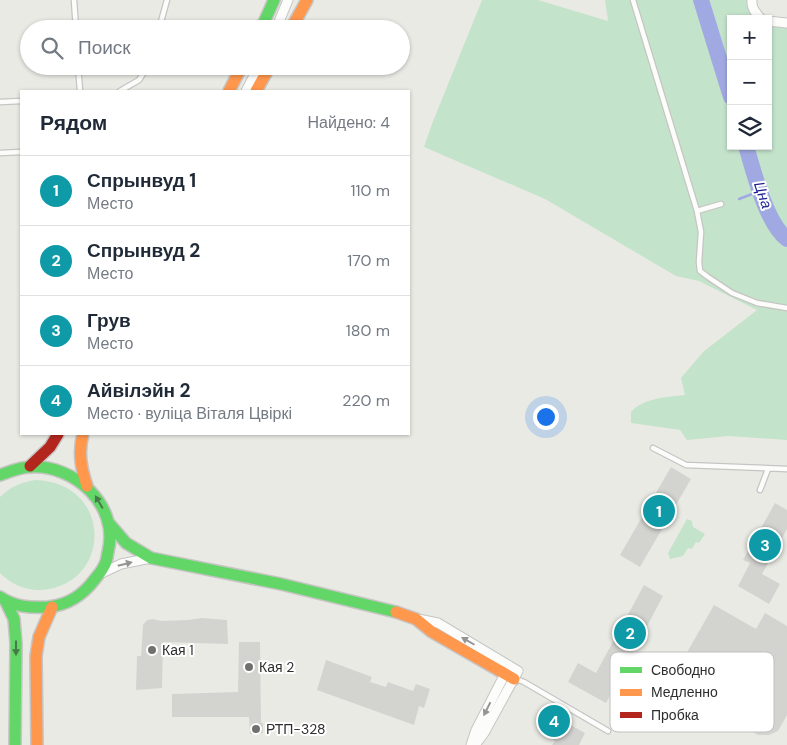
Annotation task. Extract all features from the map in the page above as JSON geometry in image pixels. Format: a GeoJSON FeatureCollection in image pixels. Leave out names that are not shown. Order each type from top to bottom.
{"type":"FeatureCollection","features":[{"type":"Feature","properties":{"kind":"main road"},"geometry":{"type":"LineString","coordinates":[[265,20],[274,0]]}},
{"type":"Feature","properties":{"kind":"main road"},"geometry":{"type":"LineString","coordinates":[[296,20],[307,0]]}},
{"type":"Feature","properties":{"kind":"main road"},"geometry":{"type":"LineString","coordinates":[[230,90],[238,75]]}},
{"type":"Feature","properties":{"kind":"main road"},"geometry":{"type":"LineString","coordinates":[[257,90],[265,75]]}},
{"type":"Feature","properties":{"kind":"main road"},"geometry":{"type":"LineString","coordinates":[[30,466],[50,447],[57,435]]}},
{"type":"Feature","properties":{"kind":"main road"},"geometry":{"type":"LineString","coordinates":[[83,435],[80,442],[79,458],[87,486]]}},
{"type":"Feature","properties":{"kind":"main road"},"geometry":{"type":"LineString","coordinates":[[0,475],[14,469],[30,466],[61,470],[87,486],[100,503],[108,522],[126,545],[151,558],[365,603],[416,619],[432,632],[514,674]]}},
{"type":"Feature","properties":{"kind":"main road"},"geometry":{"type":"LineString","coordinates":[[3,600],[16,606],[28,608],[52,607],[68,603],[81,596],[95,582],[106,564],[110,543],[108,522]]}},
{"type":"Feature","properties":{"kind":"main road"},"geometry":{"type":"LineString","coordinates":[[3,600],[14,619],[16,643],[15,745]]}},
{"type":"Feature","properties":{"kind":"main road"},"geometry":{"type":"LineString","coordinates":[[37,745],[36,656],[39,636],[52,607]]}},
{"type":"Feature","properties":{"kind":"street"},"geometry":{"type":"LineString","coordinates":[[280,20],[288,0]]}},
{"type":"Feature","properties":{"kind":"street"},"geometry":{"type":"LineString","coordinates":[[752,0],[751,4],[758,15]]}},
{"type":"Feature","properties":{"kind":"street"},"geometry":{"type":"LineString","coordinates":[[772,21],[787,23]]}},
{"type":"Feature","properties":{"kind":"street"},"geometry":{"type":"LineString","coordinates":[[247,90],[254,75]]}},
{"type":"Feature","properties":{"kind":"street"},"geometry":{"type":"LineString","coordinates":[[102,573],[121,564],[151,558]]}},
{"type":"Feature","properties":{"kind":"street"},"geometry":{"type":"LineString","coordinates":[[471,745],[476,730],[514,674]]}},
{"type":"Feature","properties":{"kind":"street"},"geometry":{"type":"LineString","coordinates":[[475,745],[484,734],[514,674]]}},
{"type":"Feature","properties":{"kind":"lane"},"geometry":{"type":"LineString","coordinates":[[74,0],[75,20]]}},
{"type":"Feature","properties":{"kind":"lane"},"geometry":{"type":"LineString","coordinates":[[161,20],[167,0]]}},
{"type":"Feature","properties":{"kind":"lane"},"geometry":{"type":"LineString","coordinates":[[633,0],[697,211],[701,232],[700,270],[732,293],[757,303],[787,308]]}},
{"type":"Feature","properties":{"kind":"lane"},"geometry":{"type":"LineString","coordinates":[[79,75],[80,90]]}},
{"type":"Feature","properties":{"kind":"lane"},"geometry":{"type":"LineString","coordinates":[[122,90],[139,80],[142,75]]}},
{"type":"Feature","properties":{"kind":"lane"},"geometry":{"type":"LineString","coordinates":[[226,90],[236,78]]}},
{"type":"Feature","properties":{"kind":"lane"},"geometry":{"type":"LineString","coordinates":[[0,102],[20,101]]}},
{"type":"Feature","properties":{"kind":"lane"},"geometry":{"type":"LineString","coordinates":[[0,153],[20,152]]}},
{"type":"Feature","properties":{"kind":"lane"},"geometry":{"type":"LineString","coordinates":[[697,211],[721,204]]}},
{"type":"Feature","properties":{"kind":"lane"},"geometry":{"type":"LineString","coordinates":[[653,448],[686,465],[787,469]]}},
{"type":"Feature","properties":{"kind":"lane"},"geometry":{"type":"LineString","coordinates":[[760,490],[768,468]]}},
{"type":"Feature","properties":{"kind":"lane"},"geometry":{"type":"LineString","coordinates":[[514,674],[608,732]]}},
{"type":"Feature","properties":{"kind":"green space"},"geometry":{"type":"Polygon","coordinates":[[[482,0],[538,0],[608,21],[605,0],[752,0],[759,15],[727,15],[727,150],[772,150],[772,22],[787,24],[787,440],[729,436],[687,440],[680,430],[631,423],[631,412],[636,407],[656,399],[685,395],[681,378],[703,352],[757,310],[699,281],[676,276],[545,199],[424,147],[482,0]]]}},
{"type":"Feature","properties":{"kind":"green space"},"geometry":{"type":"Polygon","coordinates":[[[36,480],[61,485],[79,498],[90,515],[95,534],[92,553],[82,571],[65,584],[42,590],[19,586],[0,573],[0,497],[17,485],[36,480]]]}},
{"type":"Feature","properties":{"kind":"green space"},"geometry":{"type":"Polygon","coordinates":[[[687,519],[692,521],[693,527],[705,534],[699,543],[696,542],[692,549],[688,548],[683,556],[670,559],[668,553],[687,519]]]}},
{"type":"Feature","properties":{"kind":"building"},"geometry":{"type":"Polygon","coordinates":[[[671,467],[691,479],[640,567],[620,555],[671,467]]]}},
{"type":"Feature","properties":{"kind":"building"},"geometry":{"type":"Polygon","coordinates":[[[775,503],[787,510],[787,529],[762,574],[780,584],[769,604],[738,586],[750,563],[743,560],[775,503]]]}},
{"type":"Feature","properties":{"kind":"building"},"geometry":{"type":"Polygon","coordinates":[[[644,585],[663,596],[633,652],[610,652],[610,695],[606,703],[568,682],[578,663],[596,673],[644,585]]]}},
{"type":"Feature","properties":{"kind":"building"},"geometry":{"type":"Polygon","coordinates":[[[714,605],[756,629],[765,613],[787,626],[787,715],[778,731],[769,735],[758,735],[753,732],[774,732],[774,652],[687,652],[714,605]]]}},
{"type":"Feature","properties":{"kind":"building","name":"Кая 1"},"geometry":{"type":"Polygon","coordinates":[[[202,618],[227,620],[228,644],[163,642],[162,688],[136,690],[137,656],[141,656],[143,625],[147,620],[161,621],[202,618]]]}},
{"type":"Feature","properties":{"kind":"building","name":"Кая 2"},"geometry":{"type":"Polygon","coordinates":[[[239,642],[260,642],[261,723],[263,723],[263,733],[250,734],[249,717],[172,717],[172,694],[238,692],[239,642]]]}},
{"type":"Feature","properties":{"kind":"building"},"geometry":{"type":"Polygon","coordinates":[[[326,660],[372,677],[370,682],[386,687],[388,682],[413,691],[416,684],[430,689],[424,708],[419,706],[414,725],[317,690],[326,660]]]}},
{"type":"Feature","properties":{"kind":"building"},"geometry":{"type":"Polygon","coordinates":[[[549,713],[585,733],[579,745],[552,745],[555,741],[539,732],[549,713]]]}},
{"type":"Feature","properties":{"kind":"waterway","name":"Цна"},"geometry":{"type":"LineString","coordinates":[[701,0],[727,84]]}},
{"type":"Feature","properties":{"kind":"waterway","name":"Цна"},"geometry":{"type":"LineString","coordinates":[[747,150],[767,209],[773,221],[787,239]]}},
{"type":"Feature","properties":{"kind":"waterway"},"geometry":{"type":"LineString","coordinates":[[739,199],[760,191]]}},
{"type":"Feature","properties":{"kind":"traffic: fast"},"geometry":{"type":"LineString","coordinates":[[265,20],[274,0]]}},
{"type":"Feature","properties":{"kind":"traffic: fast"},"geometry":{"type":"LineString","coordinates":[[0,475],[26,467],[46,468],[62,472],[77,480],[90,491],[100,504],[107,518],[110,535],[106,563],[90,585],[75,598],[56,606],[35,607],[17,605],[0,597]]}},
{"type":"Feature","properties":{"kind":"traffic: fast"},"geometry":{"type":"LineString","coordinates":[[108,522],[126,543],[151,558],[281,584],[396,612]]}},
{"type":"Feature","properties":{"kind":"traffic: fast"},"geometry":{"type":"LineString","coordinates":[[6,602],[14,619],[16,643],[15,745]]}},
{"type":"Feature","properties":{"kind":"traffic: slow"},"geometry":{"type":"LineString","coordinates":[[296,20],[307,0]]}},
{"type":"Feature","properties":{"kind":"traffic: slow"},"geometry":{"type":"LineString","coordinates":[[230,90],[237,75]]}},
{"type":"Feature","properties":{"kind":"traffic: slow"},"geometry":{"type":"LineString","coordinates":[[257,90],[265,75]]}},
{"type":"Feature","properties":{"kind":"traffic: slow"},"geometry":{"type":"LineString","coordinates":[[83,435],[81,460],[87,486]]}},
{"type":"Feature","properties":{"kind":"traffic: slow"},"geometry":{"type":"LineString","coordinates":[[37,745],[36,656],[39,637],[52,607]]}},
{"type":"Feature","properties":{"kind":"traffic: slow"},"geometry":{"type":"LineString","coordinates":[[396,612],[416,619],[432,632],[514,679]]}},
{"type":"Feature","properties":{"kind":"traffic: jam"},"geometry":{"type":"LineString","coordinates":[[30,466],[50,447],[57,435]]}},
{"type":"Feature","properties":{"kind":"place","name":"Спрынвуд 1"},"geometry":{"type":"Point","coordinates":[659,511]}},
{"type":"Feature","properties":{"kind":"place","name":"Грув"},"geometry":{"type":"Point","coordinates":[765,545]}},
{"type":"Feature","properties":{"kind":"place","name":"Спрынвуд 2"},"geometry":{"type":"Point","coordinates":[630,633]}},
{"type":"Feature","properties":{"kind":"place","name":"Кая 1"},"geometry":{"type":"Point","coordinates":[152,650]}},
{"type":"Feature","properties":{"kind":"place","name":"Кая 2"},"geometry":{"type":"Point","coordinates":[249,667]}},
{"type":"Feature","properties":{"kind":"place","name":"Айвілэйн 2"},"geometry":{"type":"Point","coordinates":[554,721]}},
{"type":"Feature","properties":{"kind":"place","name":"РТП-328"},"geometry":{"type":"Point","coordinates":[256,729]}}]}
